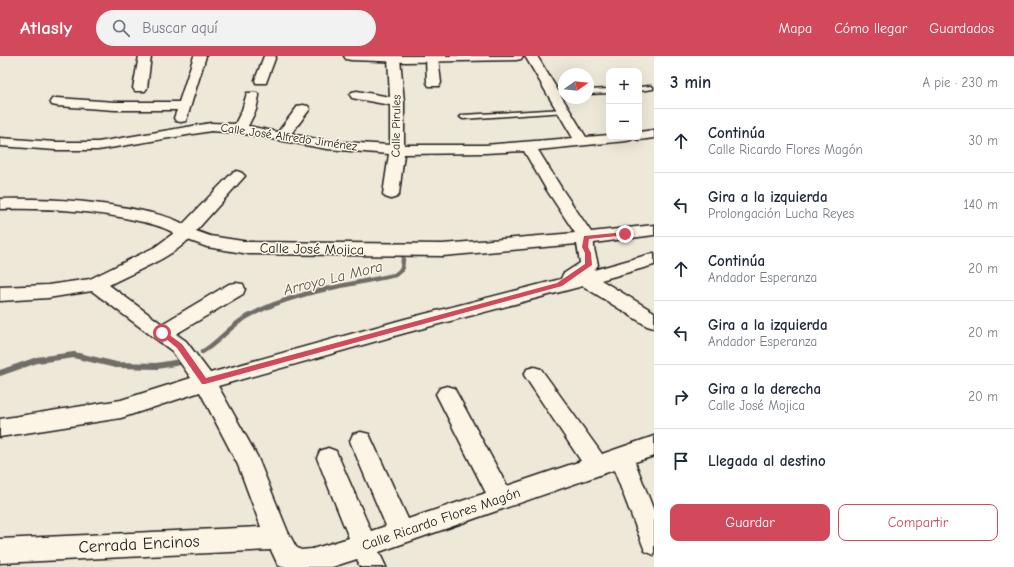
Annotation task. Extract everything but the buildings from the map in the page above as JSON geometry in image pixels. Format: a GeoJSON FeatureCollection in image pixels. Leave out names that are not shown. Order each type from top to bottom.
{"type":"FeatureCollection","features":[{"type":"Feature","properties":{"kind":"street"},"geometry":{"type":"LineString","coordinates":[[140,88],[145,56]]}},
{"type":"Feature","properties":{"kind":"street"},"geometry":{"type":"LineString","coordinates":[[178,132],[184,106],[200,56]]}},
{"type":"Feature","properties":{"kind":"street"},"geometry":{"type":"LineString","coordinates":[[261,80],[270,56]]}},
{"type":"Feature","properties":{"kind":"street"},"geometry":{"type":"LineString","coordinates":[[351,56],[432,58],[516,56]]}},
{"type":"Feature","properties":{"kind":"street"},"geometry":{"type":"LineString","coordinates":[[531,56],[558,92]]}},
{"type":"Feature","properties":{"kind":"street","name":"Calle Pirules"},"geometry":{"type":"LineString","coordinates":[[391,194],[398,150],[397,102],[402,57]]}},
{"type":"Feature","properties":{"kind":"street"},"geometry":{"type":"LineString","coordinates":[[432,58],[434,83]]}},
{"type":"Feature","properties":{"kind":"street"},"geometry":{"type":"LineString","coordinates":[[357,95],[397,102]]}},
{"type":"Feature","properties":{"kind":"street"},"geometry":{"type":"LineString","coordinates":[[240,129],[249,110],[252,96]]}},
{"type":"Feature","properties":{"kind":"street"},"geometry":{"type":"LineString","coordinates":[[57,102],[115,106],[184,106]]}},
{"type":"Feature","properties":{"kind":"street"},"geometry":{"type":"LineString","coordinates":[[562,104],[564,111],[582,142]]}},
{"type":"Feature","properties":{"kind":"street"},"geometry":{"type":"LineString","coordinates":[[282,136],[303,109]]}},
{"type":"Feature","properties":{"kind":"street","name":"Calle José Alfredo Jiménez"},"geometry":{"type":"LineString","coordinates":[[0,142],[55,146],[98,146],[211,127],[240,129],[327,144],[398,150],[485,149],[606,139]]}},
{"type":"Feature","properties":{"kind":"street"},"geometry":{"type":"LineString","coordinates":[[642,136],[654,134]]}},
{"type":"Feature","properties":{"kind":"street"},"geometry":{"type":"LineString","coordinates":[[529,146],[554,189],[586,238],[585,247],[588,253],[588,265],[560,285]]}},
{"type":"Feature","properties":{"kind":"street"},"geometry":{"type":"LineString","coordinates":[[0,294],[27,294],[60,291],[95,284],[162,251],[177,241],[186,232],[237,176]]}},
{"type":"Feature","properties":{"kind":"street","name":"Calle José Mojica"},"geometry":{"type":"LineString","coordinates":[[0,204],[42,202],[114,210],[173,225],[207,241],[249,248],[443,250],[586,238],[654,230]]}},
{"type":"Feature","properties":{"kind":"street"},"geometry":{"type":"LineString","coordinates":[[0,428],[121,409],[205,382],[654,259]]}},
{"type":"Feature","properties":{"kind":"street"},"geometry":{"type":"LineString","coordinates":[[585,279],[654,320]]}},
{"type":"Feature","properties":{"kind":"street","name":"Calle Ricardo Flores Magón"},"geometry":{"type":"LineString","coordinates":[[95,284],[179,346],[205,382],[249,463],[278,538],[287,556],[298,563],[369,556],[401,532],[654,446]]}},
{"type":"Feature","properties":{"kind":"street"},"geometry":{"type":"LineString","coordinates":[[162,333],[236,289]]}},
{"type":"Feature","properties":{"kind":"street"},"geometry":{"type":"LineString","coordinates":[[534,375],[597,465]]}},
{"type":"Feature","properties":{"kind":"street"},"geometry":{"type":"LineString","coordinates":[[447,394],[501,498]]}},
{"type":"Feature","properties":{"kind":"street"},"geometry":{"type":"LineString","coordinates":[[361,441],[401,532]]}},
{"type":"Feature","properties":{"kind":"street"},"geometry":{"type":"LineString","coordinates":[[621,457],[654,543]]}},
{"type":"Feature","properties":{"kind":"street"},"geometry":{"type":"LineString","coordinates":[[328,458],[369,556]]}},
{"type":"Feature","properties":{"kind":"street","name":"Cerrada Encinos"},"geometry":{"type":"LineString","coordinates":[[0,551],[278,538]]}},
{"type":"Feature","properties":{"kind":"lane"},"geometry":{"type":"LineString","coordinates":[[642,89],[651,88]]}},
{"type":"Feature","properties":{"kind":"lane"},"geometry":{"type":"LineString","coordinates":[[594,92],[606,91]]}},
{"type":"Feature","properties":{"kind":"lane"},"geometry":{"type":"LineString","coordinates":[[463,117],[564,111]]}},
{"type":"Feature","properties":{"kind":"waterway","name":"Arroyo La Mora"},"geometry":{"type":"LineString","coordinates":[[202,352],[239,322],[263,309],[318,291],[395,275],[402,269],[403,259]]}},
{"type":"Feature","properties":{"kind":"waterway","name":"Arroyo La Mora"},"geometry":{"type":"LineString","coordinates":[[0,373],[37,360],[74,355],[116,365],[157,366],[180,362]]}},
{"type":"Feature","properties":{"kind":"route"},"geometry":{"type":"LineString","coordinates":[[162,333],[179,346],[205,382],[404,326],[560,285],[588,265],[588,253],[585,247],[586,238],[625,234]]}}]}
